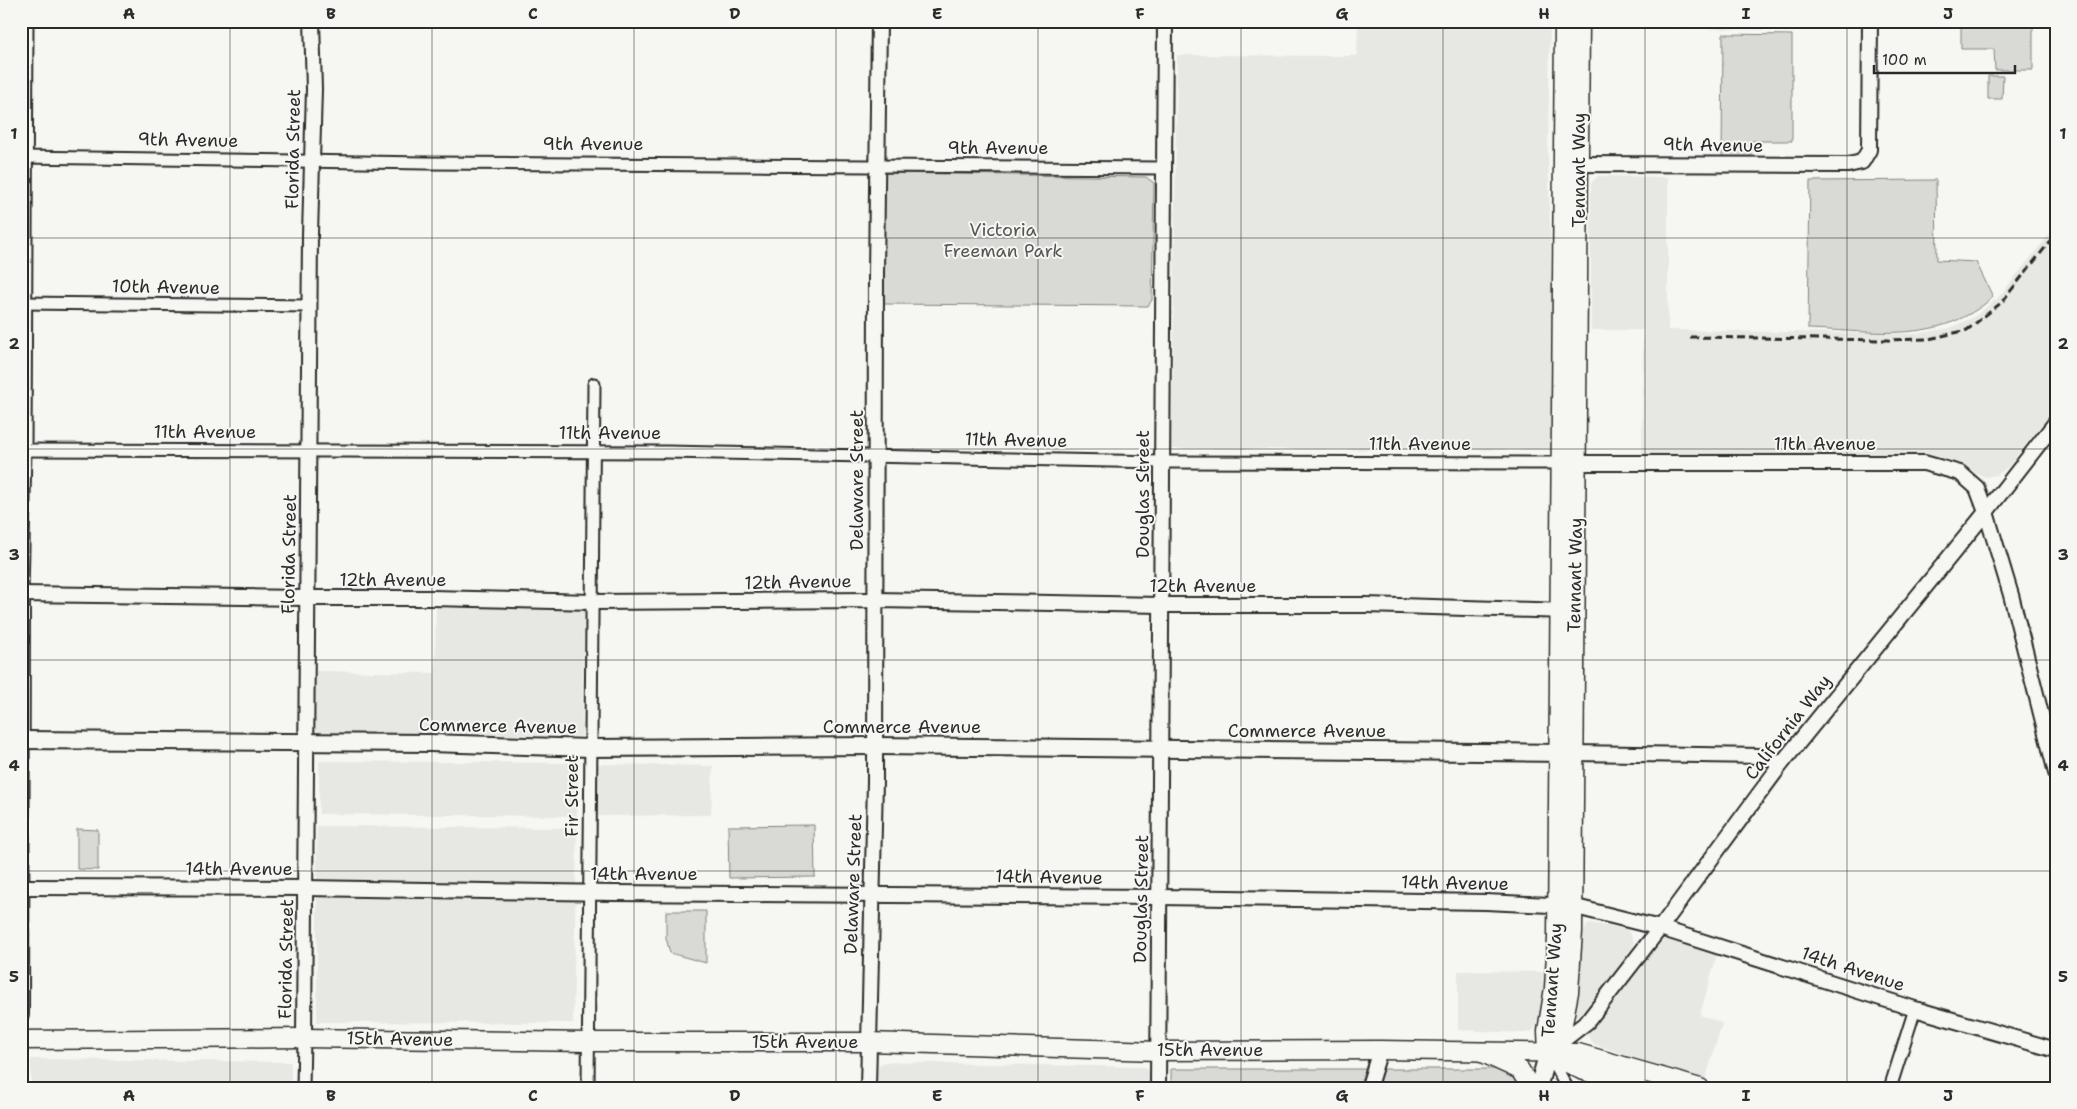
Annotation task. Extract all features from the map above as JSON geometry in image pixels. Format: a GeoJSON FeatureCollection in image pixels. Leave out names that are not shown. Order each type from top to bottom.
{"type":"FeatureCollection","features":[{"type":"Feature","properties":{"kind":"main road","name":"Tennant Way"},"geometry":{"type":"LineString","coordinates":[[1564,21],[1571,164]]}},
{"type":"Feature","properties":{"kind":"main road","name":"Tennant Way"},"geometry":{"type":"LineString","coordinates":[[1548,1052],[1562,1034],[1572,962],[1565,905],[1568,463],[1571,164],[1580,21]]}},
{"type":"Feature","properties":{"kind":"main road","name":"Commerce Avenue"},"geometry":{"type":"LineString","coordinates":[[22,740],[430,743],[590,748],[875,746],[1566,753]]}},
{"type":"Feature","properties":{"kind":"main road","name":"15th Avenue"},"geometry":{"type":"LineString","coordinates":[[21,1040],[304,1038],[588,1042],[868,1042],[1158,1051],[1380,1050],[1578,1052],[1700,1088]]}},
{"type":"Feature","properties":{"kind":"main road"},"geometry":{"type":"LineString","coordinates":[[1478,1051],[1520,1070],[1531,1088]]}},
{"type":"Feature","properties":{"kind":"main road"},"geometry":{"type":"LineString","coordinates":[[1538,1088],[1548,1052],[1581,1070],[1639,1088]]}},
{"type":"Feature","properties":{"kind":"main road"},"geometry":{"type":"LineString","coordinates":[[1589,1088],[1594,1080],[1605,1077]]}},
{"type":"Feature","properties":{"kind":"street"},"geometry":{"type":"LineString","coordinates":[[21,1015],[23,303],[27,21]]}},
{"type":"Feature","properties":{"kind":"street","name":"Florida Street"},"geometry":{"type":"LineString","coordinates":[[303,1088],[312,21]]}},
{"type":"Feature","properties":{"kind":"street","name":"Delaware Street"},"geometry":{"type":"LineString","coordinates":[[868,1088],[875,746],[876,166],[879,21]]}},
{"type":"Feature","properties":{"kind":"street","name":"Douglas Street"},"geometry":{"type":"LineString","coordinates":[[1158,1088],[1165,21]]}},
{"type":"Feature","properties":{"kind":"street","name":"9th Avenue"},"geometry":{"type":"LineString","coordinates":[[1571,164],[1848,165],[1862,162],[1869,150],[1870,21]]}},
{"type":"Feature","properties":{"kind":"street","name":"9th Avenue"},"geometry":{"type":"LineString","coordinates":[[24,157],[426,163],[1164,168]]}},
{"type":"Feature","properties":{"kind":"street","name":"10th Avenue"},"geometry":{"type":"LineString","coordinates":[[23,303],[310,306]]}},
{"type":"Feature","properties":{"kind":"street","name":"Fir Street"},"geometry":{"type":"LineString","coordinates":[[588,1088],[588,893],[593,602],[594,384]]}},
{"type":"Feature","properties":{"kind":"street","name":"California Way"},"geometry":{"type":"LineString","coordinates":[[1548,1052],[1587,1022],[1660,928],[1782,762],[1986,512],[2056,422]]}},
{"type":"Feature","properties":{"kind":"street","name":"11th Avenue"},"geometry":{"type":"LineString","coordinates":[[23,450],[667,452],[1162,462],[1924,463],[1960,474],[1977,488],[2011,595],[2056,773]]}},
{"type":"Feature","properties":{"kind":"street","name":"12th Avenue"},"geometry":{"type":"LineString","coordinates":[[22,594],[432,598],[593,602],[876,600],[1161,605],[1366,605],[1567,610]]}},
{"type":"Feature","properties":{"kind":"street","name":"Commerce Avenue"},"geometry":{"type":"LineString","coordinates":[[1566,753],[1762,756],[1782,762]]}},
{"type":"Feature","properties":{"kind":"street","name":"14th Avenue"},"geometry":{"type":"LineString","coordinates":[[21,887],[1159,897],[1565,905],[1660,928],[1915,1009],[2056,1050]]}},
{"type":"Feature","properties":{"kind":"street"},"geometry":{"type":"LineString","coordinates":[[1890,1088],[1915,1009]]}},
{"type":"Feature","properties":{"kind":"street"},"geometry":{"type":"LineString","coordinates":[[1366,1088],[1380,1050]]}},
{"type":"Feature","properties":{"kind":"street"},"geometry":{"type":"LineString","coordinates":[[1548,1052],[1567,1088]]}},
{"type":"Feature","properties":{"kind":"shaded area"},"geometry":{"type":"Polygon","coordinates":[[[1358,21],[1550,21],[1548,151],[1556,450],[1172,449],[1177,55],[1357,56],[1358,21]]]}},
{"type":"Feature","properties":{"kind":"shaded area"},"geometry":{"type":"Polygon","coordinates":[[[1614,21],[1803,21],[1802,30],[1614,28],[1614,21]]]}},
{"type":"Feature","properties":{"kind":"shaded area"},"geometry":{"type":"Polygon","coordinates":[[[1598,176],[1668,177],[1668,330],[1916,334],[1950,328],[1974,317],[1998,298],[2056,226],[2056,407],[2008,467],[1997,475],[1987,477],[1977,474],[1963,464],[1940,457],[1642,454],[1643,330],[1591,330],[1591,183],[1598,176]]]}},
{"type":"Feature","properties":{"kind":"shaded area"},"geometry":{"type":"Polygon","coordinates":[[[436,607],[584,609],[582,736],[315,732],[316,671],[435,673],[436,607]]]}},
{"type":"Feature","properties":{"kind":"shaded area"},"geometry":{"type":"Polygon","coordinates":[[[319,761],[578,763],[577,816],[319,814],[319,761]]]}},
{"type":"Feature","properties":{"kind":"shaded area"},"geometry":{"type":"Polygon","coordinates":[[[598,764],[713,766],[711,815],[598,816],[598,764]]]}},
{"type":"Feature","properties":{"kind":"shaded area"},"geometry":{"type":"Polygon","coordinates":[[[317,826],[577,828],[573,1023],[317,1022],[317,826]]]}},
{"type":"Feature","properties":{"kind":"shaded area"},"geometry":{"type":"Polygon","coordinates":[[[1589,923],[1627,929],[1634,942],[1633,947],[1581,1018],[1576,1015],[1580,938],[1589,923]]]}},
{"type":"Feature","properties":{"kind":"shaded area"},"geometry":{"type":"Polygon","coordinates":[[[1669,938],[1717,954],[1700,1015],[1722,1023],[1705,1081],[1594,1044],[1586,1034],[1587,1029],[1663,940],[1669,938]]]}},
{"type":"Feature","properties":{"kind":"shaded area"},"geometry":{"type":"Polygon","coordinates":[[[1458,971],[1549,972],[1545,998],[1535,1028],[1531,1032],[1524,1033],[1458,1030],[1458,971]]]}},
{"type":"Feature","properties":{"kind":"shaded area"},"geometry":{"type":"Polygon","coordinates":[[[31,1059],[291,1062],[291,1088],[31,1088],[31,1059]]]}},
{"type":"Feature","properties":{"kind":"shaded area"},"geometry":{"type":"Polygon","coordinates":[[[886,1062],[1145,1067],[1151,1073],[1151,1088],[878,1088],[878,1068],[880,1064],[886,1062]]]}},
{"type":"Feature","properties":{"kind":"green space"},"geometry":{"type":"Polygon","coordinates":[[[2033,21],[2033,70],[1995,70],[1994,49],[1961,49],[1961,22],[1884,22],[2033,21]]]}},
{"type":"Feature","properties":{"kind":"green space"},"geometry":{"type":"Polygon","coordinates":[[[1723,34],[1792,35],[1792,141],[1751,141],[1751,157],[1722,157],[1723,34]]]}},
{"type":"Feature","properties":{"kind":"green space"},"geometry":{"type":"Polygon","coordinates":[[[1988,76],[2003,76],[2002,99],[1988,99],[1988,76]]]}},
{"type":"Feature","properties":{"kind":"green space","name":"Victoria Freeman Park"},"geometry":{"type":"Polygon","coordinates":[[[885,173],[1146,177],[1154,183],[1152,300],[1148,306],[883,304],[885,173]]]}},
{"type":"Feature","properties":{"kind":"green space"},"geometry":{"type":"Polygon","coordinates":[[[1936,180],[1937,260],[1976,262],[1993,297],[1973,312],[1951,323],[1929,329],[1882,332],[1808,329],[1810,181],[1936,180]]]}},
{"type":"Feature","properties":{"kind":"green space"},"geometry":{"type":"Polygon","coordinates":[[[814,825],[815,877],[729,878],[728,826],[814,825]]]}},
{"type":"Feature","properties":{"kind":"green space"},"geometry":{"type":"Polygon","coordinates":[[[77,829],[98,830],[98,870],[77,869],[77,829]]]}},
{"type":"Feature","properties":{"kind":"green space"},"geometry":{"type":"Polygon","coordinates":[[[666,911],[706,911],[706,963],[670,953],[666,938],[666,911]]]}},
{"type":"Feature","properties":{"kind":"green space"},"geometry":{"type":"Polygon","coordinates":[[[1171,1069],[1502,1069],[1516,1072],[1526,1088],[1171,1088],[1171,1069]]]}},
{"type":"Feature","properties":{"kind":"railway"},"geometry":{"type":"LineString","coordinates":[[1690,337],[1929,339],[1967,330],[2001,303],[2056,234]]}}]}
